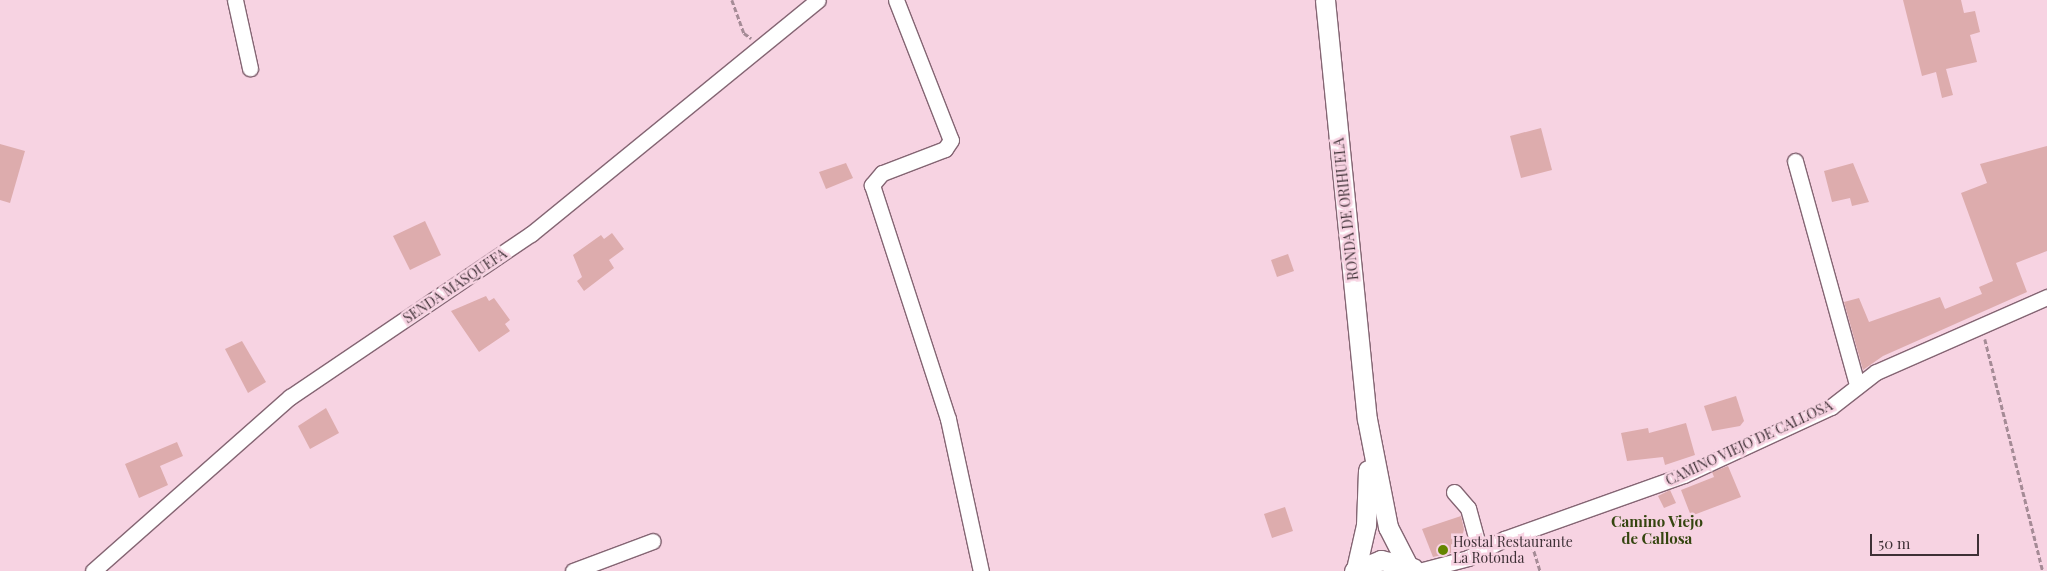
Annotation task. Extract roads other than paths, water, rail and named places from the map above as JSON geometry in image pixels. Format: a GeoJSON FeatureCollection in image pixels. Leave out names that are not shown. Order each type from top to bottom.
{"type":"FeatureCollection","features":[{"type":"Feature","properties":{"kind":"main road","name":"RONDA DE ORIHUELA"},"geometry":{"type":"LineString","coordinates":[[1325,0],[1367,419],[1388,527],[1415,569]]}},
{"type":"Feature","properties":{"kind":"main road","name":"RONDA DE ORIHUELA"},"geometry":{"type":"LineString","coordinates":[[1355,570],[1366,525],[1367,419]]}},
{"type":"Feature","properties":{"kind":"main road","name":"RONDA DE ORIHUELA"},"geometry":{"type":"LineString","coordinates":[[1355,570],[1381,560],[1415,569]]}},
{"type":"Feature","properties":{"kind":"street"},"geometry":{"type":"LineString","coordinates":[[235,0],[250,68]]}},
{"type":"Feature","properties":{"kind":"street","name":"SENDA MASQUEFA"},"geometry":{"type":"LineString","coordinates":[[93,571],[290,397],[531,234],[765,47],[818,0]]}},
{"type":"Feature","properties":{"kind":"street"},"geometry":{"type":"LineString","coordinates":[[896,0],[951,140],[945,149],[882,173],[872,185],[948,419],[981,571]]}},
{"type":"Feature","properties":{"kind":"street"},"geometry":{"type":"LineString","coordinates":[[1795,161],[1858,385]]}},
{"type":"Feature","properties":{"kind":"street","name":"CAMINO VIEJO DE CALLOSA"},"geometry":{"type":"LineString","coordinates":[[1474,555],[1527,530],[1684,475],[1831,407],[1876,372],[2047,296]]}},
{"type":"Feature","properties":{"kind":"street"},"geometry":{"type":"LineString","coordinates":[[1454,492],[1468,508],[1474,555]]}},
{"type":"Feature","properties":{"kind":"street"},"geometry":{"type":"LineString","coordinates":[[573,571],[653,542]]}},
{"type":"Feature","properties":{"kind":"street"},"geometry":{"type":"LineString","coordinates":[[1415,569],[1474,555]]}},
{"type":"Feature","properties":{"kind":"street"},"geometry":{"type":"LineString","coordinates":[[1456,571],[1474,555]]}},
{"type":"Feature","properties":{"kind":"place","name":"Hostal Restaurante La Rotonda"},"geometry":{"type":"Point","coordinates":[1443,550]}},
{"type":"Feature","properties":{"kind":"district","name":"Camino Viejo de Callosa"},"geometry":{"type":"Point","coordinates":[1657,530]}}]}
